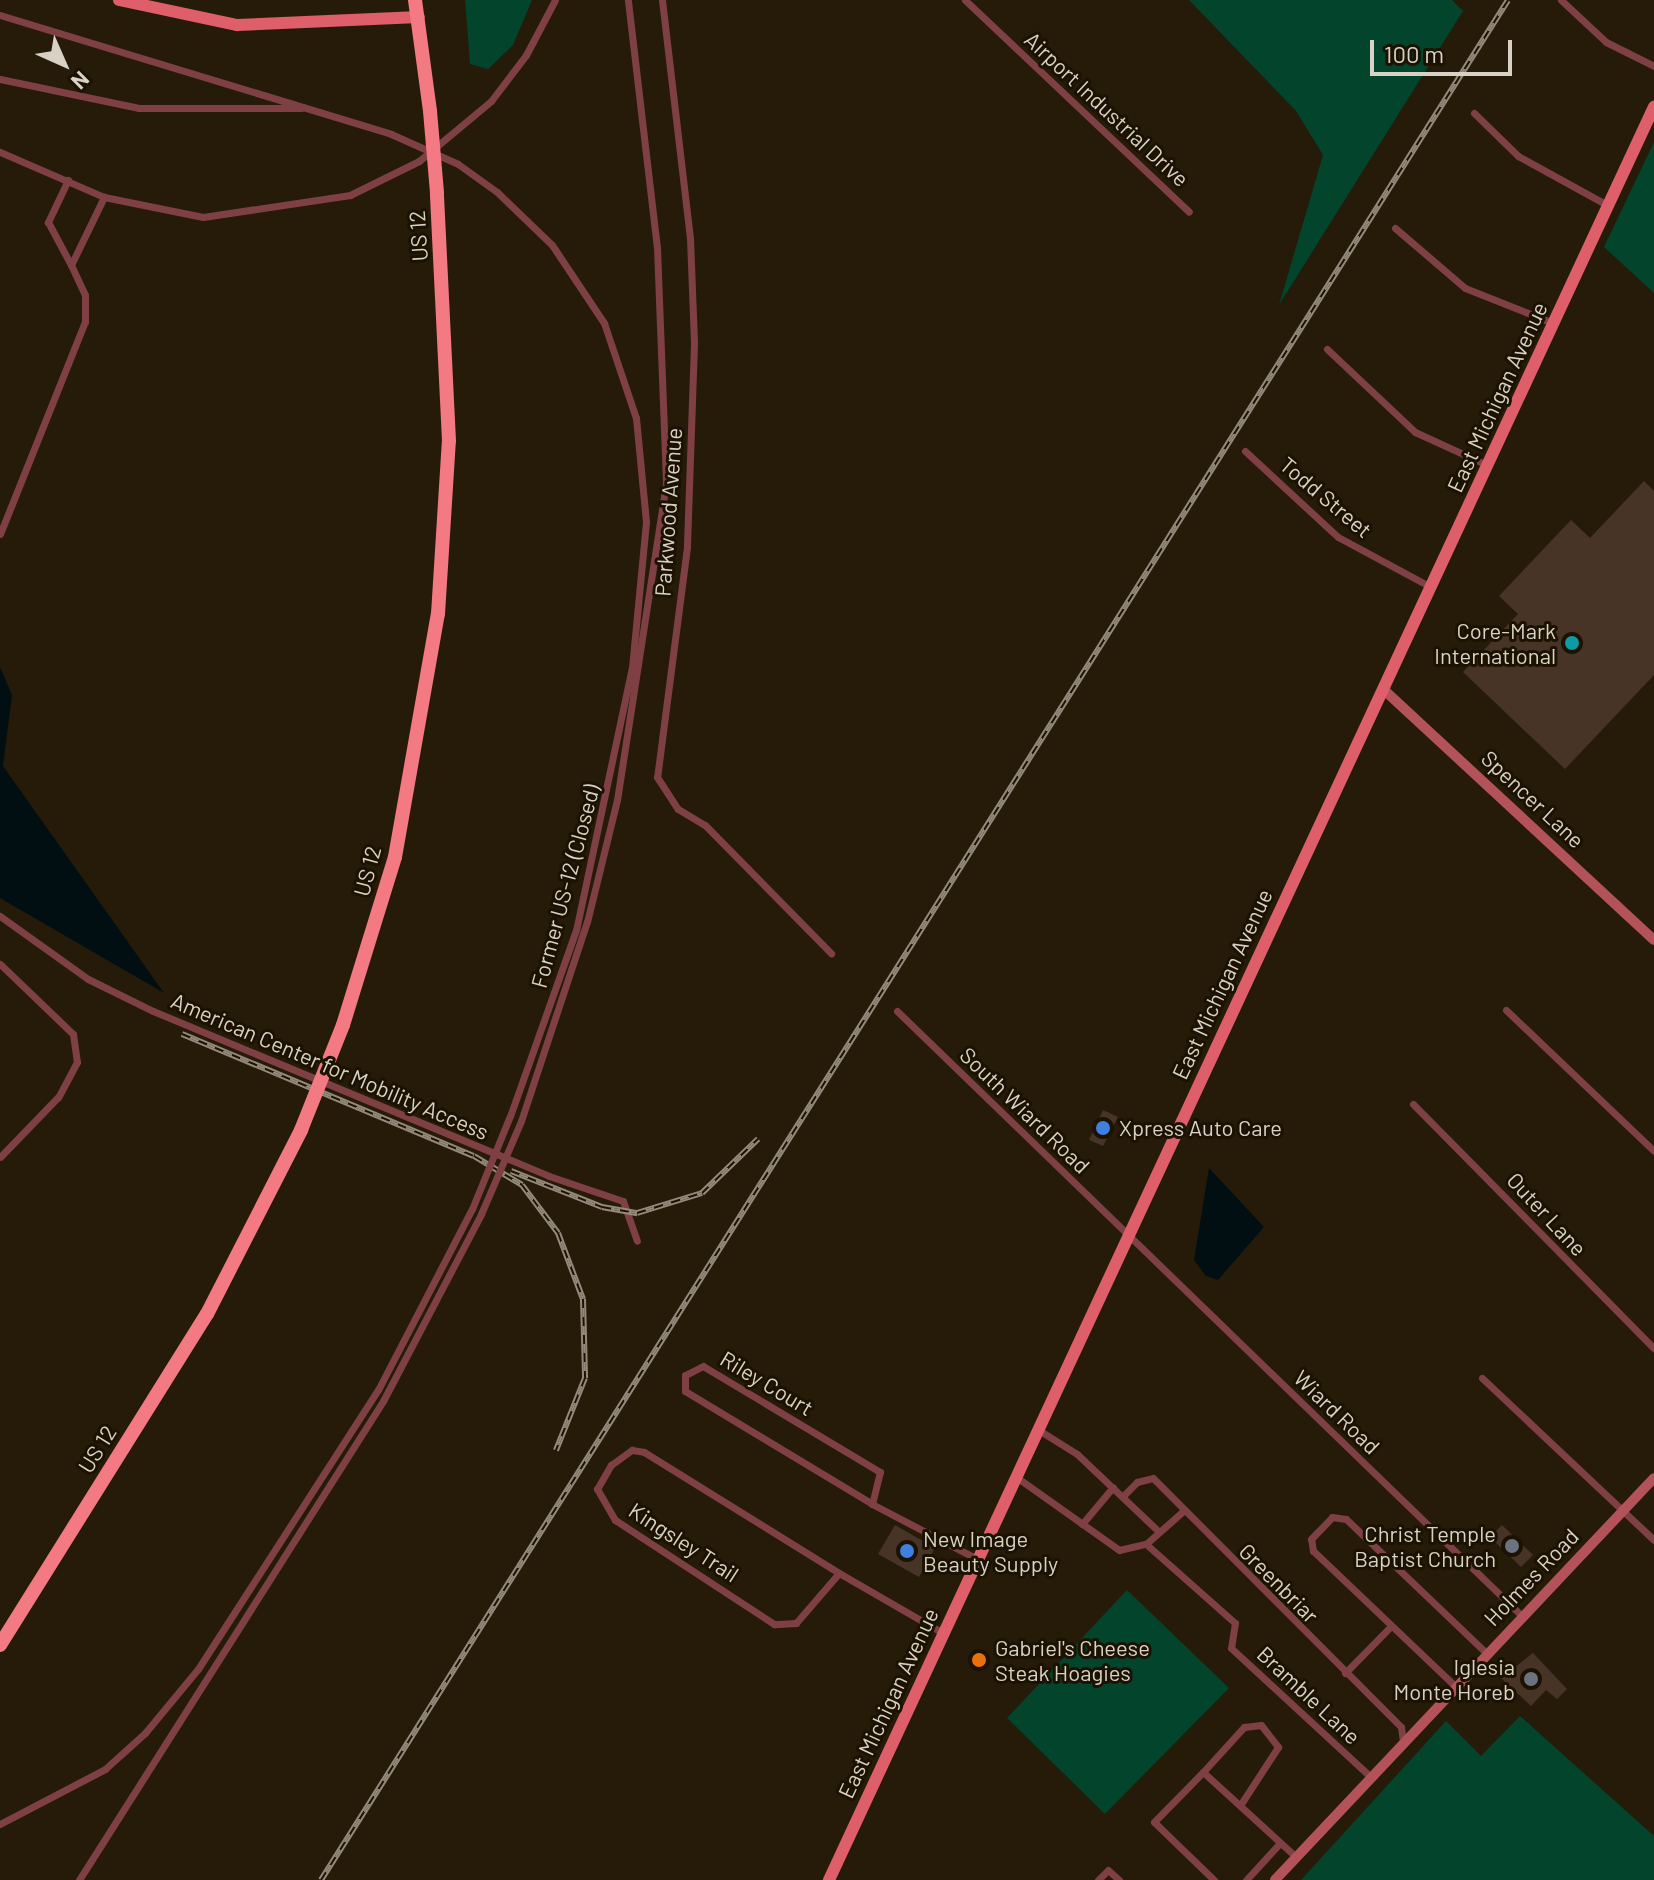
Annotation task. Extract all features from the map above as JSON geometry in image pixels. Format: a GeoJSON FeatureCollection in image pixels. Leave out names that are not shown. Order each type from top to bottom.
{"type":"FeatureCollection","features":[{"type":"Feature","properties":{"kind":"highway","name":"US 12"},"geometry":{"type":"LineString","coordinates":[[0,1645],[207,1314],[301,1130],[343,1025],[395,857],[438,614],[449,427],[437,193],[415,0]]}},
{"type":"Feature","properties":{"kind":"highway","name":"US 12"},"geometry":{"type":"LineString","coordinates":[[419,17],[422,0]]}},
{"type":"Feature","properties":{"kind":"main road"},"geometry":{"type":"LineString","coordinates":[[119,0],[175,16],[250,26],[419,17]]}},
{"type":"Feature","properties":{"kind":"main road","name":"East Michigan Avenue"},"geometry":{"type":"LineString","coordinates":[[829,1880],[1654,107]]}},
{"type":"Feature","properties":{"kind":"main road","name":"Spencer Lane"},"geometry":{"type":"LineString","coordinates":[[1383,689],[1654,940]]}},
{"type":"Feature","properties":{"kind":"main road","name":"Holmes Road"},"geometry":{"type":"LineString","coordinates":[[1275,1880],[1521,1615],[1654,1478]]}},
{"type":"Feature","properties":{"kind":"street"},"geometry":{"type":"LineString","coordinates":[[0,152],[104,197],[203,217],[350,195],[419,161],[491,101],[526,55],[555,0]]}},
{"type":"Feature","properties":{"kind":"street"},"geometry":{"type":"LineString","coordinates":[[79,1880],[383,1401],[481,1214],[521,1121],[583,936],[617,800],[666,482],[657,248],[628,0]]}},
{"type":"Feature","properties":{"kind":"street","name":"Parkwood Avenue"},"geometry":{"type":"LineString","coordinates":[[662,0],[689,224],[694,344],[687,547],[657,777],[678,809],[705,825],[831,953]]}},
{"type":"Feature","properties":{"kind":"street","name":"Airport Industrial Drive"},"geometry":{"type":"LineString","coordinates":[[965,0],[1189,212]]}},
{"type":"Feature","properties":{"kind":"street"},"geometry":{"type":"LineString","coordinates":[[1561,0],[1591,31],[1654,66]]}},
{"type":"Feature","properties":{"kind":"street","name":"Former US-12 (Closed)"},"geometry":{"type":"LineString","coordinates":[[0,15],[391,134],[458,164],[497,192],[552,245],[586,292],[626,377],[636,418],[646,522],[633,658],[580,916],[510,1116],[472,1209],[378,1390],[198,1669],[105,1769],[0,1824]]}},
{"type":"Feature","properties":{"kind":"street"},"geometry":{"type":"LineString","coordinates":[[0,79],[139,108],[307,108]]}},
{"type":"Feature","properties":{"kind":"street"},"geometry":{"type":"LineString","coordinates":[[1474,113],[1518,156],[1607,205]]}},
{"type":"Feature","properties":{"kind":"street"},"geometry":{"type":"LineString","coordinates":[[0,534],[85,322],[85,295],[48,222],[68,180]]}},
{"type":"Feature","properties":{"kind":"street"},"geometry":{"type":"LineString","coordinates":[[71,265],[104,197]]}},
{"type":"Feature","properties":{"kind":"street"},"geometry":{"type":"LineString","coordinates":[[1395,228],[1465,288],[1553,323]]}},
{"type":"Feature","properties":{"kind":"street"},"geometry":{"type":"LineString","coordinates":[[1327,349],[1415,432],[1487,465]]}},
{"type":"Feature","properties":{"kind":"street","name":"Todd Street"},"geometry":{"type":"LineString","coordinates":[[1245,451],[1338,537],[1431,587]]}},
{"type":"Feature","properties":{"kind":"street","name":"American Center for Mobility Access"},"geometry":{"type":"LineString","coordinates":[[0,916],[88,979],[153,1011],[549,1176],[623,1201],[637,1241]]}},
{"type":"Feature","properties":{"kind":"street"},"geometry":{"type":"LineString","coordinates":[[0,964],[73,1034],[77,1062],[58,1097],[0,1157]]}},
{"type":"Feature","properties":{"kind":"street"},"geometry":{"type":"LineString","coordinates":[[1506,1010],[1654,1151]]}},
{"type":"Feature","properties":{"kind":"street","name":"South Wiard Road"},"geometry":{"type":"LineString","coordinates":[[897,1011],[1126,1237]]}},
{"type":"Feature","properties":{"kind":"street","name":"Outer Lane"},"geometry":{"type":"LineString","coordinates":[[1413,1104],[1654,1348]]}},
{"type":"Feature","properties":{"kind":"street","name":"Wiard Road"},"geometry":{"type":"LineString","coordinates":[[1126,1237],[1521,1615]]}},
{"type":"Feature","properties":{"kind":"street","name":"Riley Court"},"geometry":{"type":"LineString","coordinates":[[872,1504],[880,1472],[703,1366],[685,1375],[685,1391],[872,1504],[977,1559]]}},
{"type":"Feature","properties":{"kind":"street"},"geometry":{"type":"LineString","coordinates":[[1482,1378],[1620,1514],[1654,1540]]}},
{"type":"Feature","properties":{"kind":"street"},"geometry":{"type":"LineString","coordinates":[[1037,1428],[1113,1487],[1157,1530]]}},
{"type":"Feature","properties":{"kind":"street","name":"Kingsley Trail"},"geometry":{"type":"LineString","coordinates":[[839,1573],[785,1629],[637,1537],[615,1520],[597,1489],[625,1453],[644,1452],[839,1573],[943,1633]]}},
{"type":"Feature","properties":{"kind":"street"},"geometry":{"type":"LineString","coordinates":[[1015,1476],[1119,1550],[1146,1544],[1157,1530],[1182,1512]]}},
{"type":"Feature","properties":{"kind":"street","name":"Greenbriar"},"geometry":{"type":"LineString","coordinates":[[1123,1496],[1137,1482],[1153,1478],[1182,1512],[1401,1727],[1403,1741]]}},
{"type":"Feature","properties":{"kind":"street"},"geometry":{"type":"LineString","coordinates":[[1082,1524],[1113,1487]]}},
{"type":"Feature","properties":{"kind":"street"},"geometry":{"type":"LineString","coordinates":[[1455,1686],[1313,1551],[1311,1539],[1332,1517],[1346,1519],[1486,1653]]}},
{"type":"Feature","properties":{"kind":"street","name":"Bramble Lane"},"geometry":{"type":"LineString","coordinates":[[1146,1544],[1235,1623],[1231,1648],[1371,1777]]}},
{"type":"Feature","properties":{"kind":"street"},"geometry":{"type":"LineString","coordinates":[[1345,1673],[1391,1626]]}},
{"type":"Feature","properties":{"kind":"street"},"geometry":{"type":"LineString","coordinates":[[1214,1880],[1154,1822],[1244,1727],[1261,1725],[1278,1747],[1241,1804]]}},
{"type":"Feature","properties":{"kind":"street"},"geometry":{"type":"LineString","coordinates":[[1203,1772],[1296,1857]]}},
{"type":"Feature","properties":{"kind":"street"},"geometry":{"type":"LineString","coordinates":[[1246,1880],[1280,1843]]}},
{"type":"Feature","properties":{"kind":"street"},"geometry":{"type":"LineString","coordinates":[[1098,1880],[1108,1870],[1119,1880]]}},
{"type":"Feature","properties":{"kind":"street"},"geometry":{"type":"LineString","coordinates":[[1198,1880],[1205,1872]]}},
{"type":"Feature","properties":{"kind":"green space"},"geometry":{"type":"Polygon","coordinates":[[[465,0],[532,0],[513,45],[488,69],[470,64],[465,0]]]}},
{"type":"Feature","properties":{"kind":"green space"},"geometry":{"type":"Polygon","coordinates":[[[1189,0],[1452,0],[1463,11],[1279,305],[1323,155],[1296,111],[1189,0]]]}},
{"type":"Feature","properties":{"kind":"green space"},"geometry":{"type":"Polygon","coordinates":[[[1654,142],[1654,293],[1604,247],[1654,142]]]}},
{"type":"Feature","properties":{"kind":"green space"},"geometry":{"type":"Polygon","coordinates":[[[1127,1590],[1229,1688],[1105,1814],[1007,1718],[1127,1590]]]}},
{"type":"Feature","properties":{"kind":"green space"},"geometry":{"type":"Polygon","coordinates":[[[1520,1716],[1654,1836],[1654,1880],[1301,1880],[1446,1721],[1481,1756],[1520,1716]]]}},
{"type":"Feature","properties":{"kind":"shaded area"},"geometry":{"type":"Polygon","coordinates":[[[0,667],[12,695],[3,766],[164,993],[0,898],[0,667]]]}},
{"type":"Feature","properties":{"kind":"shaded area"},"geometry":{"type":"Polygon","coordinates":[[[1209,1168],[1264,1227],[1218,1280],[1206,1276],[1194,1260],[1209,1168]]]}},
{"type":"Feature","properties":{"kind":"building","name":"Core-Mark International"},"geometry":{"type":"Polygon","coordinates":[[[1644,481],[1654,491],[1654,675],[1565,769],[1463,672],[1518,614],[1499,596],[1571,520],[1590,538],[1644,481]]]}},
{"type":"Feature","properties":{"kind":"building","name":"Xpress Auto Care"},"geometry":{"type":"Polygon","coordinates":[[[1103,1110],[1118,1117],[1103,1146],[1089,1140],[1103,1110]]]}},
{"type":"Feature","properties":{"kind":"building","name":"New Image Beauty Supply"},"geometry":{"type":"Polygon","coordinates":[[[895,1525],[935,1548],[919,1577],[878,1554],[895,1525]]]}},
{"type":"Feature","properties":{"kind":"building","name":"Christ Temple Baptist Church"},"geometry":{"type":"Polygon","coordinates":[[[1502,1525],[1533,1555],[1521,1567],[1490,1537],[1502,1525]]]}},
{"type":"Feature","properties":{"kind":"building","name":"Iglesia Monte Horeb"},"geometry":{"type":"Polygon","coordinates":[[[1533,1653],[1567,1689],[1557,1699],[1546,1690],[1531,1706],[1501,1678],[1533,1653]]]}},
{"type":"Feature","properties":{"kind":"railway"},"geometry":{"type":"LineString","coordinates":[[321,1880],[1508,0]]}},
{"type":"Feature","properties":{"kind":"railway"},"geometry":{"type":"LineString","coordinates":[[182,1034],[474,1156],[522,1185],[558,1233],[583,1299],[585,1378],[556,1450]]}},
{"type":"Feature","properties":{"kind":"railway"},"geometry":{"type":"LineString","coordinates":[[511,1171],[602,1207],[637,1213],[702,1193],[758,1139]]}},
{"type":"Feature","properties":{"kind":"place","name":"Core-Mark International"},"geometry":{"type":"Point","coordinates":[1572,643]}},
{"type":"Feature","properties":{"kind":"place","name":"Xpress Auto Care"},"geometry":{"type":"Point","coordinates":[1103,1128]}},
{"type":"Feature","properties":{"kind":"place","name":"Christ Temple Baptist Church"},"geometry":{"type":"Point","coordinates":[1512,1546]}},
{"type":"Feature","properties":{"kind":"place","name":"New Image Beauty Supply"},"geometry":{"type":"Point","coordinates":[907,1551]}},
{"type":"Feature","properties":{"kind":"place","name":"Gabriel's Cheese Steak Hoagies"},"geometry":{"type":"Point","coordinates":[979,1660]}},
{"type":"Feature","properties":{"kind":"place","name":"Iglesia Monte Horeb"},"geometry":{"type":"Point","coordinates":[1531,1679]}}]}
